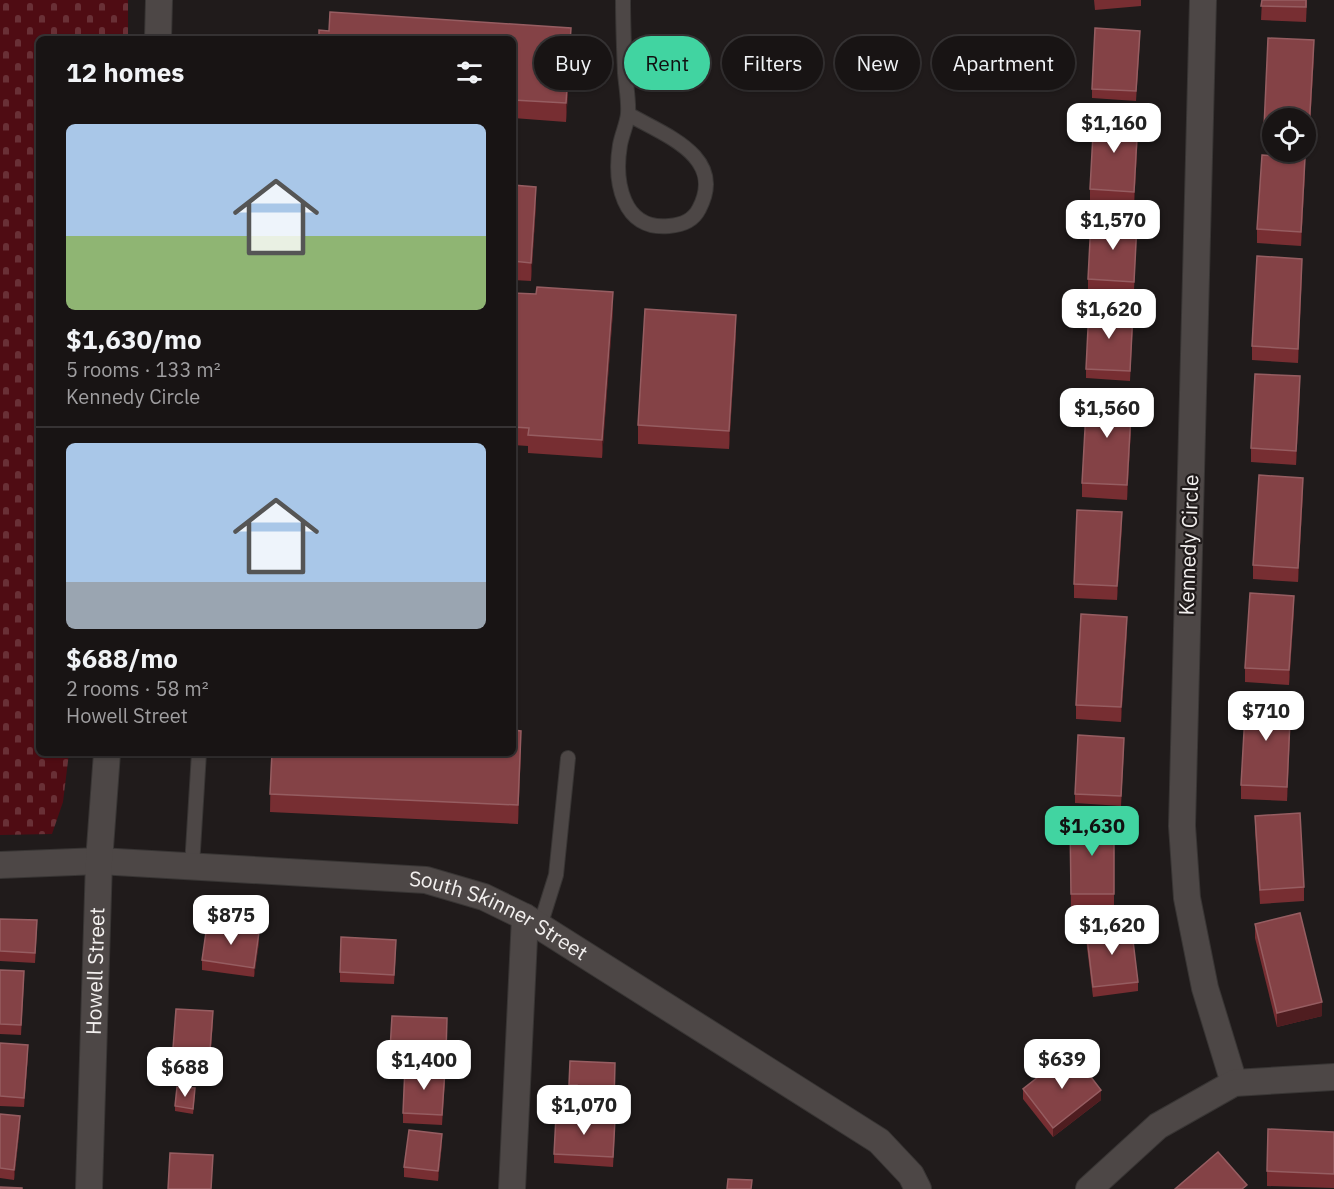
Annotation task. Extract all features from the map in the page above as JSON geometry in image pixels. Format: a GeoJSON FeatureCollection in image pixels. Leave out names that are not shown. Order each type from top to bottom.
{"type":"FeatureCollection","features":[{"type":"Feature","properties":{"kind":"street"},"geometry":{"type":"LineString","coordinates":[[158,36],[159,0]]}},
{"type":"Feature","properties":{"kind":"street","name":"Kennedy Circle"},"geometry":{"type":"LineString","coordinates":[[1203,0],[1182,826],[1187,898],[1200,966],[1234,1083]]}},
{"type":"Feature","properties":{"kind":"street","name":"Howell Street"},"geometry":{"type":"LineString","coordinates":[[89,1189],[99,861],[107,756]]}},
{"type":"Feature","properties":{"kind":"street","name":"South Skinner Street"},"geometry":{"type":"LineString","coordinates":[[0,865],[99,861],[426,880],[484,897],[533,921],[879,1141],[910,1174],[918,1189]]}},
{"type":"Feature","properties":{"kind":"street"},"geometry":{"type":"LineString","coordinates":[[512,1189],[533,921]]}},
{"type":"Feature","properties":{"kind":"street"},"geometry":{"type":"LineString","coordinates":[[1089,1189],[1158,1126],[1234,1083],[1334,1077]]}},
{"type":"Feature","properties":{"kind":"lane"},"geometry":{"type":"LineString","coordinates":[[623,0],[628,114],[619,159],[622,196],[631,213],[640,222],[655,227],[671,226],[691,220],[700,208],[705,188],[704,169],[693,151],[628,114]]}},
{"type":"Feature","properties":{"kind":"lane"},"geometry":{"type":"LineString","coordinates":[[192,866],[199,756]]}},
{"type":"Feature","properties":{"kind":"lane"},"geometry":{"type":"LineString","coordinates":[[533,921],[556,875],[568,758]]}},
{"type":"Feature","properties":{"kind":"green space"},"geometry":{"type":"Polygon","coordinates":[[[0,0],[128,0],[128,36],[36,36],[36,756],[69,756],[63,802],[52,834],[0,835],[0,0]]]}},
{"type":"Feature","properties":{"kind":"building"},"geometry":{"type":"Polygon","coordinates":[[[1262,0],[1306,0],[1306,7],[1261,6],[1262,0]]]}},
{"type":"Feature","properties":{"kind":"building"},"geometry":{"type":"Polygon","coordinates":[[[330,12],[571,28],[570,36],[534,36],[534,90],[567,90],[566,103],[516,100],[516,36],[319,36],[319,30],[329,31],[330,12]]]}},
{"type":"Feature","properties":{"kind":"building"},"geometry":{"type":"Polygon","coordinates":[[[1095,28],[1140,31],[1136,91],[1092,89],[1095,28]]]}},
{"type":"Feature","properties":{"kind":"building"},"geometry":{"type":"Polygon","coordinates":[[[1268,38],[1314,40],[1310,108],[1265,108],[1268,38]]]}},
{"type":"Feature","properties":{"kind":"building"},"geometry":{"type":"Polygon","coordinates":[[[1094,116],[1138,118],[1134,192],[1090,189],[1094,116]]]}},
{"type":"Feature","properties":{"kind":"building"},"geometry":{"type":"Polygon","coordinates":[[[1262,155],[1262,162],[1305,162],[1301,232],[1257,229],[1262,155]]]}},
{"type":"Feature","properties":{"kind":"building"},"geometry":{"type":"Polygon","coordinates":[[[516,185],[536,187],[531,263],[516,261],[516,185]]]}},
{"type":"Feature","properties":{"kind":"building"},"geometry":{"type":"Polygon","coordinates":[[[1091,221],[1137,223],[1134,282],[1088,279],[1091,221]]]}},
{"type":"Feature","properties":{"kind":"building"},"geometry":{"type":"Polygon","coordinates":[[[1257,256],[1302,259],[1298,349],[1252,346],[1257,256]]]}},
{"type":"Feature","properties":{"kind":"building"},"geometry":{"type":"Polygon","coordinates":[[[537,287],[613,292],[602,440],[528,435],[529,428],[516,427],[516,293],[536,294],[537,287]]]}},
{"type":"Feature","properties":{"kind":"building"},"geometry":{"type":"Polygon","coordinates":[[[1089,308],[1133,311],[1130,371],[1086,369],[1089,308]]]}},
{"type":"Feature","properties":{"kind":"building"},"geometry":{"type":"Polygon","coordinates":[[[645,309],[736,315],[729,431],[638,425],[645,309]]]}},
{"type":"Feature","properties":{"kind":"building"},"geometry":{"type":"Polygon","coordinates":[[[1255,374],[1300,376],[1296,451],[1251,448],[1255,374]]]}},
{"type":"Feature","properties":{"kind":"building"},"geometry":{"type":"Polygon","coordinates":[[[1087,393],[1132,395],[1127,485],[1082,483],[1087,393]]]}},
{"type":"Feature","properties":{"kind":"building"},"geometry":{"type":"Polygon","coordinates":[[[1259,475],[1303,478],[1298,568],[1253,565],[1259,475]]]}},
{"type":"Feature","properties":{"kind":"building"},"geometry":{"type":"Polygon","coordinates":[[[1077,510],[1122,512],[1117,586],[1074,584],[1077,510]]]}},
{"type":"Feature","properties":{"kind":"building"},"geometry":{"type":"Polygon","coordinates":[[[1250,593],[1294,596],[1289,670],[1245,668],[1250,593]]]}},
{"type":"Feature","properties":{"kind":"building"},"geometry":{"type":"Polygon","coordinates":[[[1081,614],[1127,617],[1121,707],[1076,705],[1081,614]]]}},
{"type":"Feature","properties":{"kind":"building"},"geometry":{"type":"Polygon","coordinates":[[[1246,696],[1291,698],[1287,787],[1241,785],[1246,696]]]}},
{"type":"Feature","properties":{"kind":"building"},"geometry":{"type":"Polygon","coordinates":[[[516,730],[521,731],[518,805],[270,794],[272,756],[516,756],[516,730]]]}},
{"type":"Feature","properties":{"kind":"building"},"geometry":{"type":"Polygon","coordinates":[[[1078,735],[1124,738],[1121,796],[1075,794],[1078,735]]]}},
{"type":"Feature","properties":{"kind":"building"},"geometry":{"type":"Polygon","coordinates":[[[1300,813],[1304,887],[1260,890],[1255,816],[1300,813]]]}},
{"type":"Feature","properties":{"kind":"building"},"geometry":{"type":"Polygon","coordinates":[[[1070,820],[1114,820],[1114,894],[1071,894],[1070,820]]]}},
{"type":"Feature","properties":{"kind":"building"},"geometry":{"type":"Polygon","coordinates":[[[1300,913],[1322,1002],[1277,1013],[1255,924],[1300,913]]]}},
{"type":"Feature","properties":{"kind":"building"},"geometry":{"type":"Polygon","coordinates":[[[0,919],[37,920],[35,953],[0,951],[0,919]]]}},
{"type":"Feature","properties":{"kind":"building"},"geometry":{"type":"Polygon","coordinates":[[[1131,924],[1138,982],[1093,987],[1086,929],[1131,924]]]}},
{"type":"Feature","properties":{"kind":"building"},"geometry":{"type":"Polygon","coordinates":[[[207,925],[259,932],[254,968],[202,960],[207,925]]]}},
{"type":"Feature","properties":{"kind":"building"},"geometry":{"type":"Polygon","coordinates":[[[341,937],[396,940],[394,975],[340,972],[341,937]]]}},
{"type":"Feature","properties":{"kind":"building"},"geometry":{"type":"Polygon","coordinates":[[[0,970],[24,971],[21,1025],[0,1024],[0,970]]]}},
{"type":"Feature","properties":{"kind":"building"},"geometry":{"type":"Polygon","coordinates":[[[176,1009],[213,1011],[209,1064],[172,1061],[176,1009]]]}},
{"type":"Feature","properties":{"kind":"building"},"geometry":{"type":"Polygon","coordinates":[[[392,1016],[447,1018],[446,1053],[390,1050],[392,1016]]]}},
{"type":"Feature","properties":{"kind":"building"},"geometry":{"type":"Polygon","coordinates":[[[0,1043],[28,1045],[24,1098],[0,1096],[0,1043]]]}},
{"type":"Feature","properties":{"kind":"building"},"geometry":{"type":"Polygon","coordinates":[[[1071,1051],[1101,1090],[1053,1128],[1023,1089],[1071,1051]]]}},
{"type":"Feature","properties":{"kind":"building"},"geometry":{"type":"Polygon","coordinates":[[[570,1061],[615,1063],[614,1103],[576,1101],[577,1085],[569,1085],[570,1061]]]}},
{"type":"Feature","properties":{"kind":"building"},"geometry":{"type":"Polygon","coordinates":[[[405,1067],[445,1069],[442,1115],[403,1113],[405,1067]]]}},
{"type":"Feature","properties":{"kind":"building"},"geometry":{"type":"Polygon","coordinates":[[[177,1087],[195,1088],[193,1109],[175,1106],[177,1087]]]}},
{"type":"Feature","properties":{"kind":"building"},"geometry":{"type":"Polygon","coordinates":[[[0,1114],[20,1116],[14,1170],[0,1168],[0,1114]]]}},
{"type":"Feature","properties":{"kind":"building"},"geometry":{"type":"Polygon","coordinates":[[[556,1116],[615,1119],[613,1157],[554,1154],[556,1116]]]}},
{"type":"Feature","properties":{"kind":"building"},"geometry":{"type":"Polygon","coordinates":[[[1268,1129],[1334,1132],[1334,1174],[1267,1171],[1268,1129]]]}},
{"type":"Feature","properties":{"kind":"building"},"geometry":{"type":"Polygon","coordinates":[[[409,1130],[442,1134],[438,1171],[404,1167],[409,1130]]]}},
{"type":"Feature","properties":{"kind":"building"},"geometry":{"type":"Polygon","coordinates":[[[1218,1152],[1247,1185],[1242,1189],[1175,1189],[1218,1152]]]}},
{"type":"Feature","properties":{"kind":"building"},"geometry":{"type":"Polygon","coordinates":[[[170,1153],[213,1155],[211,1189],[168,1189],[170,1153]]]}},
{"type":"Feature","properties":{"kind":"building"},"geometry":{"type":"Polygon","coordinates":[[[728,1179],[752,1180],[751,1189],[727,1189],[728,1179]]]}},
{"type":"Feature","properties":{"kind":"building"},"geometry":{"type":"Polygon","coordinates":[[[0,1187],[22,1188],[22,1189],[0,1189],[0,1187]]]}}]}
